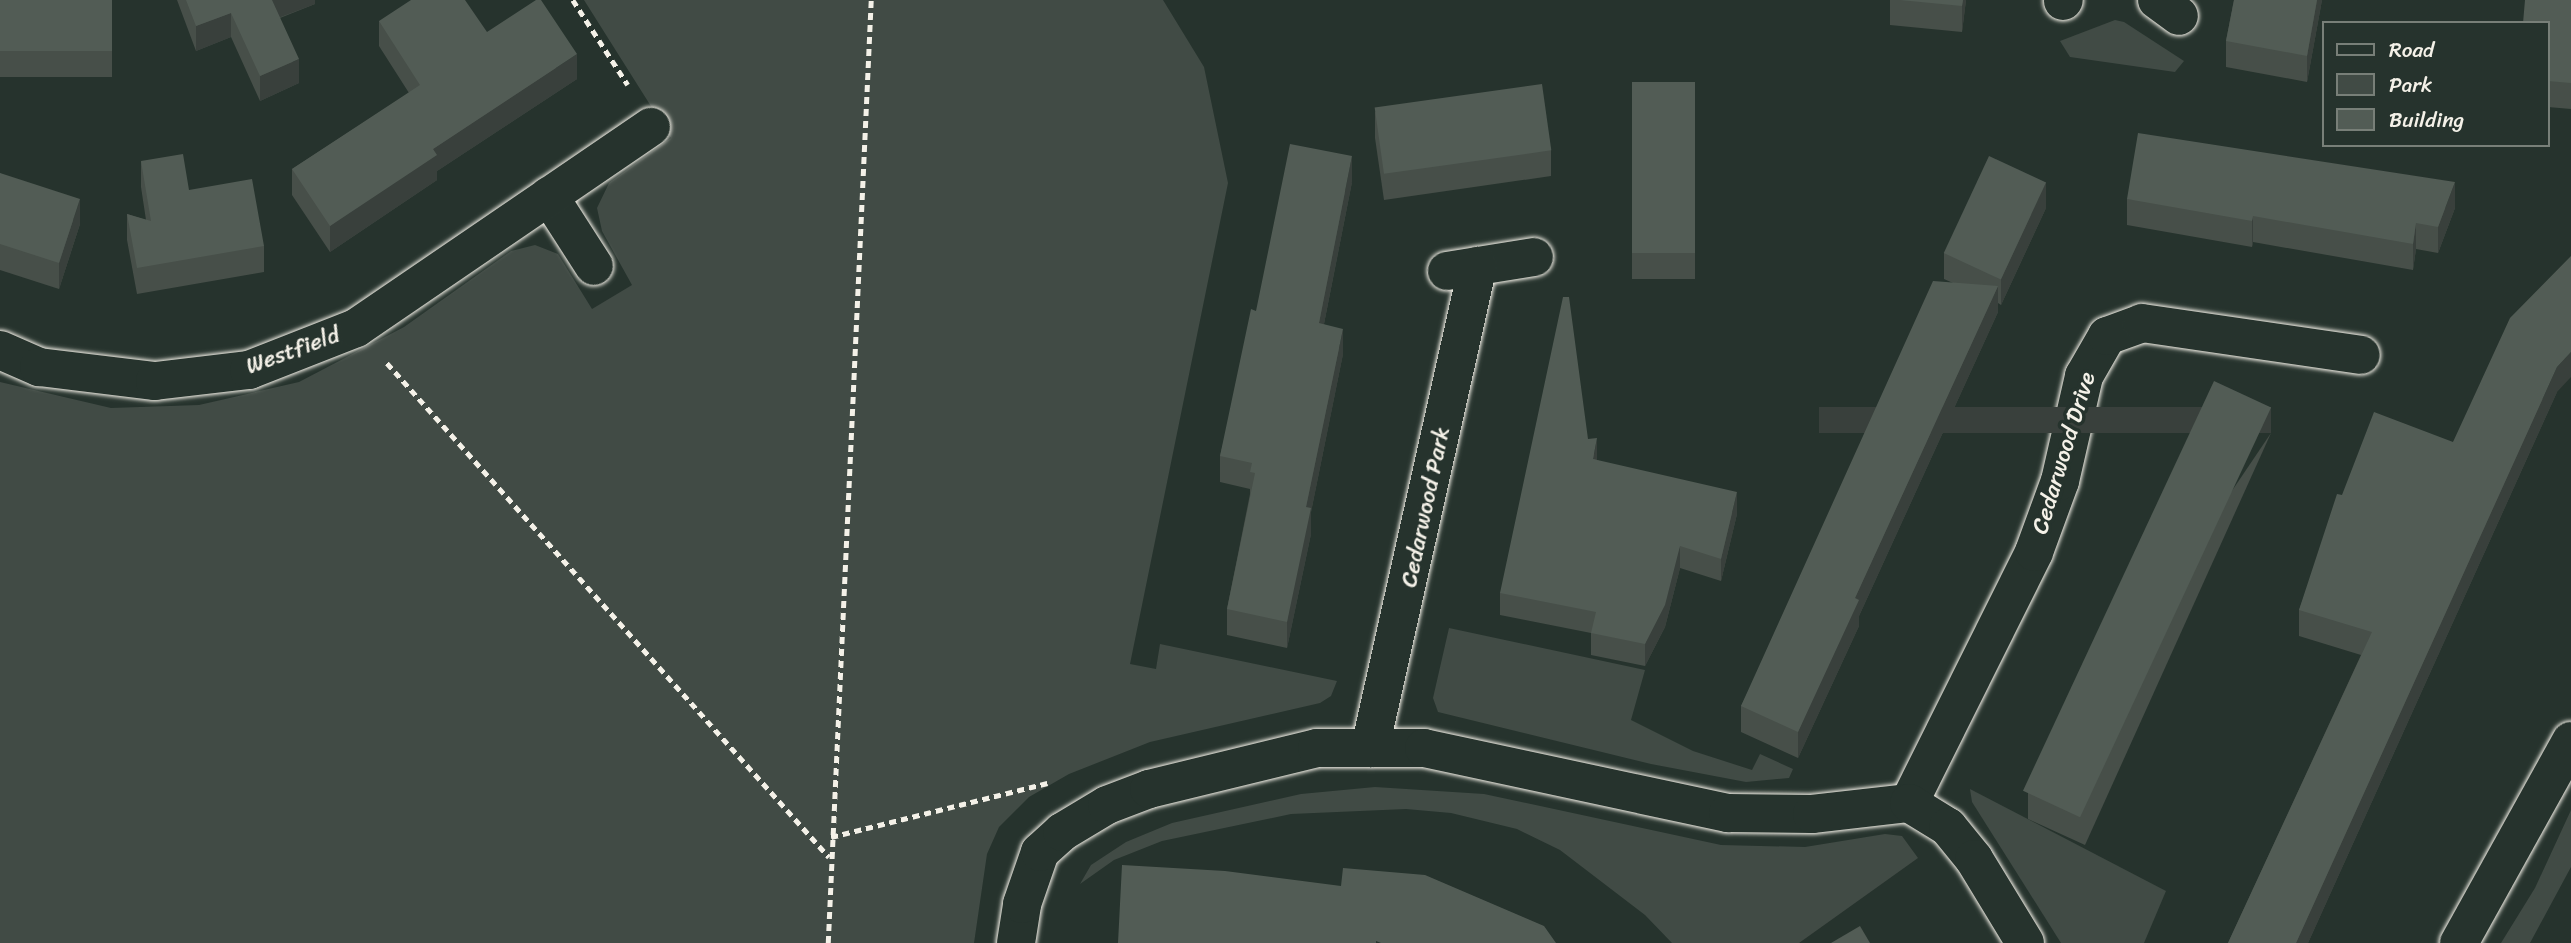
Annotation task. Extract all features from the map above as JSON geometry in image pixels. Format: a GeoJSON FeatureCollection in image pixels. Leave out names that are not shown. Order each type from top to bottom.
{"type":"FeatureCollection","features":[{"type":"Feature","properties":{"kind":"street","name":"Westfield"},"geometry":{"type":"LineString","coordinates":[[0,350],[39,367],[155,381],[249,370],[356,328],[651,127]]}},
{"type":"Feature","properties":{"kind":"street"},"geometry":{"type":"LineString","coordinates":[[549,196],[594,266]]}},
{"type":"Feature","properties":{"kind":"street","name":"Cedarwood Park"},"geometry":{"type":"LineString","coordinates":[[1370,748],[1462,269],[1534,257]]}},
{"type":"Feature","properties":{"kind":"street","name":"Cedarwood Drive"},"geometry":{"type":"LineString","coordinates":[[1909,803],[2034,552],[2060,481],[2084,376],[2107,336],[2142,323],[2361,355]]}},
{"type":"Feature","properties":{"kind":"street"},"geometry":{"type":"LineString","coordinates":[[2459,943],[2571,741]]}},
{"type":"Feature","properties":{"kind":"street"},"geometry":{"type":"LineString","coordinates":[[1016,943],[1022,904],[1040,852],[1085,818],[1149,789],[1317,748],[1423,748],[1609,791],[1728,813],[1812,814],[1909,803],[1948,827],[1974,859],[2025,943]]}},
{"type":"Feature","properties":{"kind":"path"},"geometry":{"type":"LineString","coordinates":[[573,0],[632,90]]}},
{"type":"Feature","properties":{"kind":"path"},"geometry":{"type":"LineString","coordinates":[[828,943],[872,0]]}},
{"type":"Feature","properties":{"kind":"path"},"geometry":{"type":"LineString","coordinates":[[356,328],[830,858]]}},
{"type":"Feature","properties":{"kind":"path"},"geometry":{"type":"LineString","coordinates":[[831,837],[1036,783],[1059,783],[1085,818]]}},
{"type":"Feature","properties":{"kind":"green space"},"geometry":{"type":"Polygon","coordinates":[[[584,0],[1163,0],[1204,67],[1228,183],[1130,664],[1156,669],[1160,644],[1337,681],[1331,696],[1320,703],[1150,742],[1069,774],[1029,797],[999,827],[987,854],[974,943],[0,943],[0,382],[111,408],[199,405],[299,382],[404,327],[511,251],[535,245],[558,254],[592,309],[632,285],[602,231],[597,208],[609,183],[671,138],[584,0]]]}},
{"type":"Feature","properties":{"kind":"green space"},"geometry":{"type":"Polygon","coordinates":[[[2115,20],[2124,22],[2184,61],[2175,72],[2070,57],[2060,41],[2115,20]]]}},
{"type":"Feature","properties":{"kind":"green space"},"geometry":{"type":"Polygon","coordinates":[[[1449,628],[1645,670],[1631,720],[1693,751],[1752,770],[1760,754],[1793,769],[1789,778],[1746,782],[1651,764],[1438,712],[1433,698],[1449,628]]]}},
{"type":"Feature","properties":{"kind":"green space"},"geometry":{"type":"Polygon","coordinates":[[[1375,787],[1484,794],[1721,845],[1805,847],[1885,834],[1902,836],[1918,858],[1799,943],[1672,943],[1645,915],[1560,850],[1517,829],[1451,813],[1406,809],[1291,814],[1162,841],[1114,860],[1080,884],[1091,865],[1126,842],[1172,823],[1301,794],[1375,787]]]}},
{"type":"Feature","properties":{"kind":"green space"},"geometry":{"type":"Polygon","coordinates":[[[1970,789],[2166,891],[2144,943],[2061,943],[1972,802],[1970,789]]]}},
{"type":"Feature","properties":{"kind":"green space"},"geometry":{"type":"Polygon","coordinates":[[[2571,810],[2571,867],[2530,943],[2501,943],[2535,888],[2571,810]]]}},
{"type":"Feature","properties":{"kind":"building"},"geometry":{"type":"Polygon","coordinates":[[[0,0],[112,0],[112,51],[0,51],[0,0]]]}},
{"type":"Feature","properties":{"kind":"building"},"geometry":{"type":"Polygon","coordinates":[[[186,0],[272,0],[299,59],[260,76],[231,13],[196,26],[186,0]]]}},
{"type":"Feature","properties":{"kind":"building"},"geometry":{"type":"Polygon","coordinates":[[[411,0],[465,0],[487,32],[536,0],[541,0],[577,54],[433,149],[437,155],[330,226],[292,169],[420,85],[379,21],[411,0]]]}},
{"type":"Feature","properties":{"kind":"building"},"geometry":{"type":"Polygon","coordinates":[[[1900,0],[1963,0],[1962,6],[1900,0]]]}},
{"type":"Feature","properties":{"kind":"building"},"geometry":{"type":"Polygon","coordinates":[[[2234,0],[2317,0],[2307,56],[2226,41],[2234,0]]]}},
{"type":"Feature","properties":{"kind":"building"},"geometry":{"type":"Polygon","coordinates":[[[2525,0],[2571,0],[2571,83],[2550,81],[2550,21],[2523,21],[2525,0]]]}},
{"type":"Feature","properties":{"kind":"building"},"geometry":{"type":"Polygon","coordinates":[[[1632,82],[1695,82],[1695,253],[1632,253],[1632,82]]]}},
{"type":"Feature","properties":{"kind":"building"},"geometry":{"type":"Polygon","coordinates":[[[1542,84],[1551,150],[1384,174],[1375,108],[1542,84]]]}},
{"type":"Feature","properties":{"kind":"building"},"geometry":{"type":"Polygon","coordinates":[[[2138,133],[2455,182],[2438,227],[2416,223],[2413,244],[2253,216],[2252,221],[2127,199],[2138,133]]]}},
{"type":"Feature","properties":{"kind":"building"},"geometry":{"type":"Polygon","coordinates":[[[1290,144],[1352,156],[1319,323],[1343,329],[1306,507],[1311,508],[1287,622],[1227,609],[1255,473],[1250,472],[1252,463],[1220,456],[1251,309],[1256,311],[1290,144]]]}},
{"type":"Feature","properties":{"kind":"building"},"geometry":{"type":"Polygon","coordinates":[[[183,154],[189,190],[252,179],[264,246],[137,268],[127,214],[151,221],[141,161],[183,154]]]}},
{"type":"Feature","properties":{"kind":"building"},"geometry":{"type":"Polygon","coordinates":[[[1989,156],[2046,183],[2001,280],[1944,253],[1989,156]]]}},
{"type":"Feature","properties":{"kind":"building"},"geometry":{"type":"Polygon","coordinates":[[[0,173],[80,199],[59,263],[0,244],[0,173]]]}},
{"type":"Feature","properties":{"kind":"building"},"geometry":{"type":"Polygon","coordinates":[[[2571,256],[2571,352],[2557,367],[2296,943],[2228,943],[2372,632],[2299,610],[2337,494],[2342,495],[2374,412],[2453,442],[2510,318],[2571,256]]]}},
{"type":"Feature","properties":{"kind":"building"},"geometry":{"type":"Polygon","coordinates":[[[1933,281],[1998,286],[1855,598],[1859,600],[1798,732],[1741,706],[1933,281]]]}},
{"type":"Feature","properties":{"kind":"building"},"geometry":{"type":"Polygon","coordinates":[[[1563,297],[1569,297],[1588,439],[1597,438],[1593,459],[1737,492],[1721,559],[1680,546],[1665,605],[1645,644],[1591,633],[1596,612],[1500,593],[1563,297]]]}},
{"type":"Feature","properties":{"kind":"building"},"geometry":{"type":"Polygon","coordinates":[[[2214,381],[2271,408],[2080,817],[2023,791],[2214,381]]]}},
{"type":"Feature","properties":{"kind":"building"},"geometry":{"type":"Polygon","coordinates":[[[1122,865],[1225,871],[1341,886],[1343,868],[1425,875],[1544,926],[1556,943],[1118,943],[1122,865]]]}},
{"type":"Feature","properties":{"kind":"building"},"geometry":{"type":"Polygon","coordinates":[[[1860,926],[1870,943],[1831,943],[1860,926]]]}}]}
